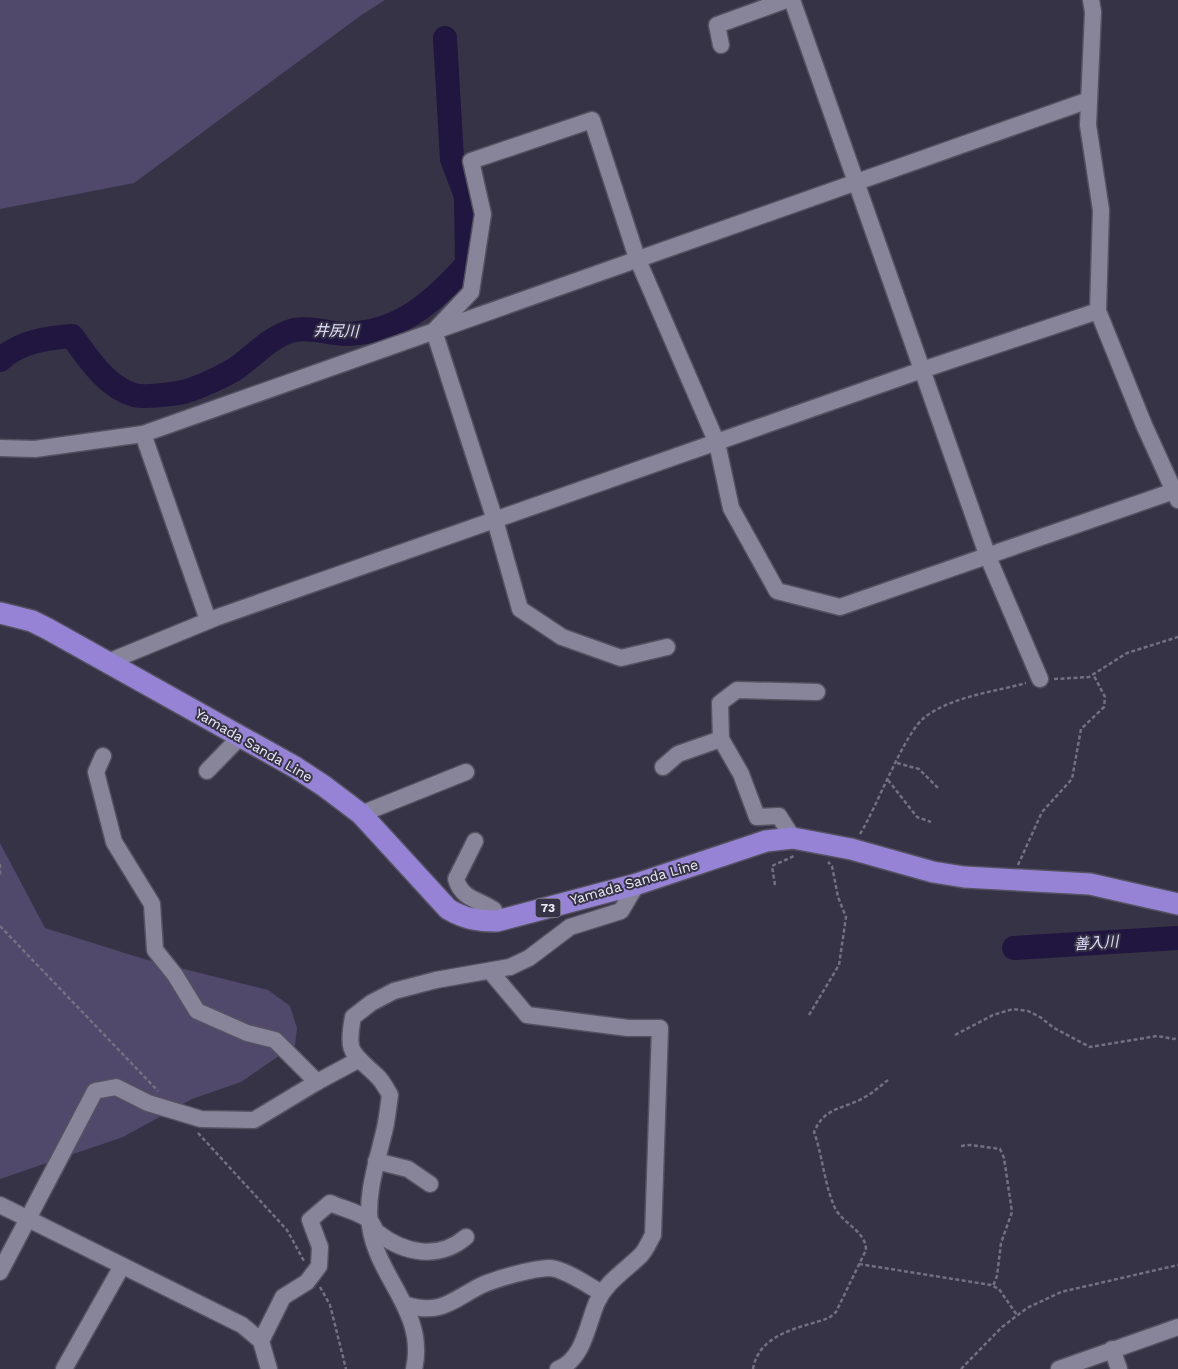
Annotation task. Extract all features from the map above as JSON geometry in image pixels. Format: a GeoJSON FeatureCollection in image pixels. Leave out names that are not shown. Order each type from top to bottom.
{"type":"FeatureCollection","features":[{"type":"Feature","properties":{"kind":"main road","name":"Yamada Sanda Line"},"geometry":{"type":"LineString","coordinates":[[0,613],[32,621],[310,776],[360,814],[448,909],[477,921],[497,921],[637,884],[766,841],[793,838],[851,849],[933,872],[1013,881],[1090,884],[1178,904]]}},
{"type":"Feature","properties":{"kind":"street"},"geometry":{"type":"LineString","coordinates":[[721,45],[717,25],[786,0]]}},
{"type":"Feature","properties":{"kind":"street"},"geometry":{"type":"LineString","coordinates":[[792,0],[854,182],[988,557],[1040,679]]}},
{"type":"Feature","properties":{"kind":"street"},"geometry":{"type":"LineString","coordinates":[[434,331],[471,292],[483,214],[471,161],[592,120],[637,258],[717,443],[730,508],[777,591],[840,607],[1176,495],[1144,424],[1098,311],[1102,210],[1088,125],[1093,12],[1091,0]]}},
{"type":"Feature","properties":{"kind":"street"},"geometry":{"type":"LineString","coordinates":[[0,448],[35,449],[143,434],[1089,100]]}},
{"type":"Feature","properties":{"kind":"street"},"geometry":{"type":"LineString","coordinates":[[108,662],[208,620],[922,370],[1098,311]]}},
{"type":"Feature","properties":{"kind":"street"},"geometry":{"type":"LineString","coordinates":[[434,331],[495,520],[520,609],[562,637],[621,658],[667,646]]}},
{"type":"Feature","properties":{"kind":"street"},"geometry":{"type":"LineString","coordinates":[[143,434],[208,620]]}},
{"type":"Feature","properties":{"kind":"street"},"geometry":{"type":"LineString","coordinates":[[793,838],[778,816],[757,817],[740,774],[721,739],[720,703],[737,690],[817,692]]}},
{"type":"Feature","properties":{"kind":"street"},"geometry":{"type":"LineString","coordinates":[[206,771],[240,736]]}},
{"type":"Feature","properties":{"kind":"street"},"geometry":{"type":"LineString","coordinates":[[663,767],[678,754],[721,739]]}},
{"type":"Feature","properties":{"kind":"street"},"geometry":{"type":"LineString","coordinates":[[104,756],[96,772],[114,842],[152,904],[155,950],[175,975],[197,1011],[247,1032],[275,1040],[317,1082]]}},
{"type":"Feature","properties":{"kind":"street"},"geometry":{"type":"LineString","coordinates":[[360,814],[466,772]]}},
{"type":"Feature","properties":{"kind":"street"},"geometry":{"type":"LineString","coordinates":[[475,841],[456,879],[459,889],[464,895],[494,910],[497,921]]}},
{"type":"Feature","properties":{"kind":"street"},"geometry":{"type":"LineString","coordinates":[[414,1369],[417,1356],[416,1337],[406,1305],[384,1269],[369,1220],[368,1207],[376,1161],[384,1134],[390,1094],[378,1076],[358,1060],[351,1048],[349,1037],[353,1017],[371,1003],[394,991],[510,967],[529,958],[570,927],[621,911],[637,884]]}},
{"type":"Feature","properties":{"kind":"street"},"geometry":{"type":"LineString","coordinates":[[490,970],[526,1015],[628,1028],[660,1028],[653,1235],[643,1254],[607,1284],[585,1337],[569,1365],[558,1369]]}},
{"type":"Feature","properties":{"kind":"street"},"geometry":{"type":"LineString","coordinates":[[0,1272],[26,1219],[95,1091],[116,1087],[148,1103],[201,1119],[254,1120],[358,1060]]}},
{"type":"Feature","properties":{"kind":"street"},"geometry":{"type":"LineString","coordinates":[[376,1161],[408,1169],[430,1184]]}},
{"type":"Feature","properties":{"kind":"street"},"geometry":{"type":"LineString","coordinates":[[260,1341],[283,1297],[307,1282],[319,1266],[320,1247],[310,1220],[330,1203],[369,1220],[377,1232],[406,1250],[429,1254],[456,1246],[466,1237]]}},
{"type":"Feature","properties":{"kind":"street"},"geometry":{"type":"LineString","coordinates":[[0,1205],[242,1325],[260,1341],[269,1369]]}},
{"type":"Feature","properties":{"kind":"street"},"geometry":{"type":"LineString","coordinates":[[64,1369],[122,1266]]}},
{"type":"Feature","properties":{"kind":"street"},"geometry":{"type":"LineString","coordinates":[[406,1305],[422,1310],[450,1305],[482,1286],[519,1274],[551,1268],[602,1293]]}},
{"type":"Feature","properties":{"kind":"street"},"geometry":{"type":"LineString","coordinates":[[1059,1369],[1178,1326]]}},
{"type":"Feature","properties":{"kind":"street"},"geometry":{"type":"LineString","coordinates":[[1112,1349],[1119,1369]]}},
{"type":"Feature","properties":{"kind":"path"},"geometry":{"type":"LineString","coordinates":[[1013,881],[1015,871],[1042,812],[1072,779],[1081,730],[1104,707],[1104,697],[1093,674]]}},
{"type":"Feature","properties":{"kind":"path"},"geometry":{"type":"LineString","coordinates":[[897,763],[919,769],[938,788]]}},
{"type":"Feature","properties":{"kind":"path"},"geometry":{"type":"LineString","coordinates":[[888,780],[917,817],[931,822]]}},
{"type":"Feature","properties":{"kind":"path"},"geometry":{"type":"LineString","coordinates":[[809,1015],[839,965],[846,917],[838,897],[832,866],[826,860]]}},
{"type":"Feature","properties":{"kind":"path"},"geometry":{"type":"LineString","coordinates":[[0,864],[0,876]]}},
{"type":"Feature","properties":{"kind":"path"},"geometry":{"type":"LineString","coordinates":[[0,926],[164,1096]]}},
{"type":"Feature","properties":{"kind":"path"},"geometry":{"type":"LineString","coordinates":[[955,1035],[993,1015],[1013,1009],[1028,1011],[1040,1017],[1054,1028],[1090,1047],[1158,1036],[1174,1039],[1178,1037]]}},
{"type":"Feature","properties":{"kind":"path"},"geometry":{"type":"LineString","coordinates":[[753,1369],[760,1349],[775,1336],[830,1318],[836,1312],[866,1250],[866,1242],[835,1208],[814,1132],[819,1122],[830,1111],[864,1098],[888,1080]]}},
{"type":"Feature","properties":{"kind":"path"},"geometry":{"type":"LineString","coordinates":[[197,1132],[286,1230],[306,1263]]}},
{"type":"Feature","properties":{"kind":"path"},"geometry":{"type":"LineString","coordinates":[[961,1146],[971,1145],[1000,1149],[1004,1158],[1012,1212],[1001,1244],[997,1276],[993,1286]]}},
{"type":"Feature","properties":{"kind":"path"},"geometry":{"type":"LineString","coordinates":[[859,1264],[993,1286],[999,1288],[1017,1315]]}},
{"type":"Feature","properties":{"kind":"path"},"geometry":{"type":"LineString","coordinates":[[961,1369],[1002,1327],[1027,1308],[1061,1292],[1178,1264]]}},
{"type":"Feature","properties":{"kind":"path"},"geometry":{"type":"LineString","coordinates":[[315,1280],[330,1304],[346,1369]]}},
{"type":"Feature","properties":{"kind":"shaded area"},"geometry":{"type":"Polygon","coordinates":[[[0,0],[385,0],[360,16],[134,183],[0,209],[0,0]]]}},
{"type":"Feature","properties":{"kind":"shaded area"},"geometry":{"type":"Polygon","coordinates":[[[0,843],[45,928],[144,959],[268,990],[290,1006],[297,1028],[295,1045],[241,1082],[192,1099],[123,1137],[0,1179],[0,843]]]}},
{"type":"Feature","properties":{"kind":"waterway","name":"井尻川"},"geometry":{"type":"LineString","coordinates":[[0,360],[24,345],[52,338],[72,336],[99,371],[115,386],[138,396],[173,394],[196,388],[227,374],[278,336],[294,330],[306,329],[343,334],[362,333],[380,329],[412,314],[441,291],[467,264],[466,196],[452,159],[445,38]]}},
{"type":"Feature","properties":{"kind":"waterway","name":"善入川"},"geometry":{"type":"LineString","coordinates":[[1014,948],[1178,938]]}}]}
